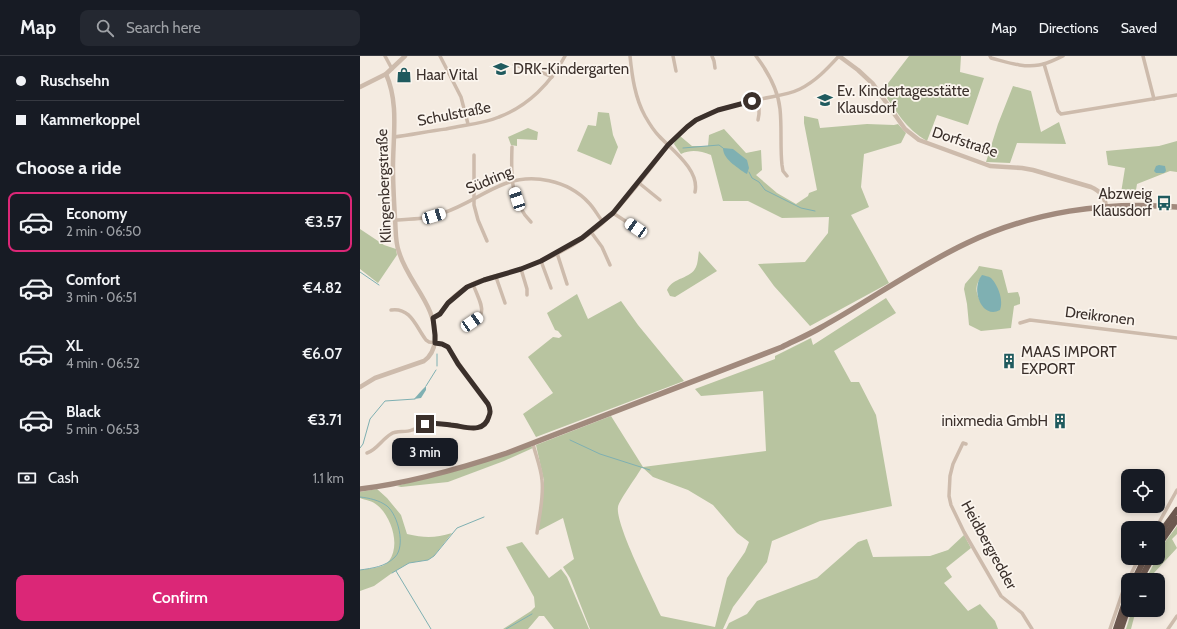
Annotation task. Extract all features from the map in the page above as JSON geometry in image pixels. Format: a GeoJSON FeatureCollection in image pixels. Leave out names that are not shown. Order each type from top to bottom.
{"type":"FeatureCollection","features":[{"type":"Feature","properties":{"kind":"highway"},"geometry":{"type":"LineString","coordinates":[[1165,525],[1177,510]]}},
{"type":"Feature","properties":{"kind":"highway"},"geometry":{"type":"LineString","coordinates":[[1165,536],[1177,519]]}},
{"type":"Feature","properties":{"kind":"highway"},"geometry":{"type":"LineString","coordinates":[[1116,629],[1121,614]]}},
{"type":"Feature","properties":{"kind":"highway"},"geometry":{"type":"LineString","coordinates":[[1121,629],[1125,617]]}},
{"type":"Feature","properties":{"kind":"main road"},"geometry":{"type":"LineString","coordinates":[[360,489],[439,474],[500,456],[782,347],[819,329],[968,242],[998,230],[1038,217],[1064,211],[1106,207],[1177,207]]}},
{"type":"Feature","properties":{"kind":"street"},"geometry":{"type":"LineString","coordinates":[[385,56],[392,70]]}},
{"type":"Feature","properties":{"kind":"street"},"geometry":{"type":"LineString","coordinates":[[360,87],[392,70],[405,56]]}},
{"type":"Feature","properties":{"kind":"street"},"geometry":{"type":"LineString","coordinates":[[440,56],[461,97],[468,124]]}},
{"type":"Feature","properties":{"kind":"street","name":"Schulstraße"},"geometry":{"type":"LineString","coordinates":[[394,137],[500,117],[523,104],[542,88],[552,77],[565,56]]}},
{"type":"Feature","properties":{"kind":"street"},"geometry":{"type":"LineString","coordinates":[[630,56],[634,85],[642,111],[658,135],[677,152],[692,174],[695,182],[695,192]]}},
{"type":"Feature","properties":{"kind":"street"},"geometry":{"type":"LineString","coordinates":[[673,56],[676,71]]}},
{"type":"Feature","properties":{"kind":"street"},"geometry":{"type":"LineString","coordinates":[[712,56],[715,68]]}},
{"type":"Feature","properties":{"kind":"street"},"geometry":{"type":"LineString","coordinates":[[756,56],[769,74],[777,96],[780,108],[781,157],[783,171],[787,176]]}},
{"type":"Feature","properties":{"kind":"street"},"geometry":{"type":"LineString","coordinates":[[433,318],[440,314],[448,303],[460,292],[473,284],[541,261],[591,232],[613,213],[639,183],[668,145],[691,124],[709,113],[735,104],[777,96],[798,90],[818,78],[839,56]]}},
{"type":"Feature","properties":{"kind":"street","name":"Dorfstraße"},"geometry":{"type":"LineString","coordinates":[[839,56],[858,70],[873,84],[905,129],[919,140],[979,163],[990,166],[1034,170],[1091,187],[1098,190],[1104,197],[1106,207]]}},
{"type":"Feature","properties":{"kind":"street"},"geometry":{"type":"LineString","coordinates":[[990,56],[991,58],[1020,65],[1038,66],[1063,56]]}},
{"type":"Feature","properties":{"kind":"street"},"geometry":{"type":"LineString","coordinates":[[1143,56],[1154,99]]}},
{"type":"Feature","properties":{"kind":"street"},"geometry":{"type":"LineString","coordinates":[[1044,64],[1058,111],[1061,114],[1177,95]]}},
{"type":"Feature","properties":{"kind":"street"},"geometry":{"type":"LineString","coordinates":[[514,65],[541,72],[552,77]]}},
{"type":"Feature","properties":{"kind":"street","name":"Klingenbergstraße"},"geometry":{"type":"LineString","coordinates":[[386,74],[392,90],[395,122],[393,174],[395,220],[399,252],[433,318],[435,343]]}},
{"type":"Feature","properties":{"kind":"street"},"geometry":{"type":"LineString","coordinates":[[758,120],[759,100]]}},
{"type":"Feature","properties":{"kind":"street"},"geometry":{"type":"LineString","coordinates":[[512,147],[511,182],[521,208],[531,222]]}},
{"type":"Feature","properties":{"kind":"street"},"geometry":{"type":"LineString","coordinates":[[474,155],[474,199],[478,220],[487,241]]}},
{"type":"Feature","properties":{"kind":"street","name":"Südring"},"geometry":{"type":"LineString","coordinates":[[395,220],[417,219],[434,216],[453,209],[499,186],[511,182],[537,179],[553,182],[567,187],[580,195],[588,202],[603,222]]}},
{"type":"Feature","properties":{"kind":"street"},"geometry":{"type":"LineString","coordinates":[[639,183],[660,200]]}},
{"type":"Feature","properties":{"kind":"street"},"geometry":{"type":"LineString","coordinates":[[613,213],[636,228]]}},
{"type":"Feature","properties":{"kind":"street"},"geometry":{"type":"LineString","coordinates":[[591,232],[602,247],[610,265]]}},
{"type":"Feature","properties":{"kind":"street"},"geometry":{"type":"LineString","coordinates":[[557,253],[567,284]]}},
{"type":"Feature","properties":{"kind":"street"},"geometry":{"type":"LineString","coordinates":[[541,261],[550,288]]}},
{"type":"Feature","properties":{"kind":"street"},"geometry":{"type":"LineString","coordinates":[[521,269],[527,289],[527,295]]}},
{"type":"Feature","properties":{"kind":"street"},"geometry":{"type":"LineString","coordinates":[[496,276],[505,303]]}},
{"type":"Feature","properties":{"kind":"street"},"geometry":{"type":"LineString","coordinates":[[462,325],[472,322],[482,314],[482,308],[473,284]]}},
{"type":"Feature","properties":{"kind":"street"},"geometry":{"type":"LineString","coordinates":[[367,452],[373,450],[392,433],[412,430],[428,423],[472,429],[478,428],[488,420],[490,410],[490,406],[448,347],[426,340],[411,316],[400,310],[391,310]]}},
{"type":"Feature","properties":{"kind":"street","name":"Dreikronen"},"geometry":{"type":"LineString","coordinates":[[1020,323],[1030,320],[1177,338]]}},
{"type":"Feature","properties":{"kind":"street"},"geometry":{"type":"LineString","coordinates":[[360,387],[375,378],[424,361],[430,356],[435,343]]}},
{"type":"Feature","properties":{"kind":"street","name":"Heidbergredder"},"geometry":{"type":"LineString","coordinates":[[966,444],[963,443],[953,464],[950,476],[949,496],[951,505],[964,532],[1001,596],[1022,613],[1032,629]]}},
{"type":"Feature","properties":{"kind":"street"},"geometry":{"type":"LineString","coordinates":[[533,444],[541,469],[543,492],[537,533]]}},
{"type":"Feature","properties":{"kind":"street"},"geometry":{"type":"LineString","coordinates":[[1164,521],[1177,490]]}},
{"type":"Feature","properties":{"kind":"street"},"geometry":{"type":"LineString","coordinates":[[1110,629],[1118,604],[1136,565]]}},
{"type":"Feature","properties":{"kind":"street"},"geometry":{"type":"LineString","coordinates":[[1168,629],[1177,616]]}},
{"type":"Feature","properties":{"kind":"green space"},"geometry":{"type":"Polygon","coordinates":[[[909,56],[961,56],[960,72],[984,78],[968,125],[937,115],[927,141],[907,125],[882,91],[909,56]]]}},
{"type":"Feature","properties":{"kind":"green space"},"geometry":{"type":"Polygon","coordinates":[[[1013,86],[1031,91],[1041,132],[1059,122],[1066,144],[1017,143],[1010,163],[986,162],[998,124],[1013,86]]]}},
{"type":"Feature","properties":{"kind":"green space"},"geometry":{"type":"Polygon","coordinates":[[[598,112],[609,113],[613,135],[618,147],[611,165],[577,151],[588,125],[596,126],[598,112]]]}},
{"type":"Feature","properties":{"kind":"green space"},"geometry":{"type":"Polygon","coordinates":[[[804,116],[818,119],[820,128],[867,124],[898,124],[906,133],[901,143],[864,154],[861,187],[869,207],[851,215],[889,283],[810,326],[774,286],[758,264],[805,262],[828,233],[829,217],[782,218],[748,201],[723,201],[711,155],[696,151],[689,151],[681,154],[674,144],[680,136],[692,146],[708,146],[709,135],[724,129],[746,153],[761,150],[762,170],[756,175],[777,193],[796,204],[808,196],[809,193],[817,190],[804,123],[804,116]]]}},
{"type":"Feature","properties":{"kind":"green space"},"geometry":{"type":"Polygon","coordinates":[[[528,128],[538,132],[537,140],[517,139],[517,146],[511,145],[508,137],[528,128]]]}},
{"type":"Feature","properties":{"kind":"green space"},"geometry":{"type":"Polygon","coordinates":[[[1177,141],[1177,172],[1170,171],[1137,184],[1135,196],[1121,193],[1125,168],[1108,165],[1106,151],[1159,146],[1177,141]]]}},
{"type":"Feature","properties":{"kind":"green space"},"geometry":{"type":"Polygon","coordinates":[[[360,229],[384,245],[396,249],[397,255],[378,283],[360,269],[360,229]]]}},
{"type":"Feature","properties":{"kind":"green space"},"geometry":{"type":"Polygon","coordinates":[[[699,251],[717,271],[675,297],[670,296],[667,290],[670,286],[694,271],[697,264],[699,251]]]}},
{"type":"Feature","properties":{"kind":"green space"},"geometry":{"type":"Polygon","coordinates":[[[979,266],[1002,270],[1008,293],[1018,292],[1020,304],[1014,306],[1011,328],[981,331],[969,325],[964,289],[965,284],[979,266]],[[982,276],[976,288],[980,301],[982,276]]]}},
{"type":"Feature","properties":{"kind":"green space"},"geometry":{"type":"Polygon","coordinates":[[[577,294],[588,319],[621,301],[638,325],[684,381],[536,437],[523,414],[553,393],[528,357],[553,337],[559,338],[562,336],[555,330],[547,313],[577,294]]]}},
{"type":"Feature","properties":{"kind":"green space"},"geometry":{"type":"Polygon","coordinates":[[[886,298],[896,313],[834,351],[851,382],[859,382],[876,415],[892,506],[820,521],[772,541],[767,562],[733,607],[723,629],[590,629],[570,578],[563,567],[574,559],[563,518],[538,531],[544,481],[536,445],[611,416],[643,467],[766,451],[763,391],[701,396],[695,389],[775,359],[775,356],[811,338],[813,345],[886,298]],[[642,467],[619,504],[619,516],[628,544],[661,616],[715,627],[727,578],[745,552],[749,542],[737,533],[713,505],[688,490],[653,477],[642,467]]]}},
{"type":"Feature","properties":{"kind":"green space"},"geometry":{"type":"Polygon","coordinates":[[[531,446],[533,448],[504,461],[448,482],[401,487],[397,486],[531,446]]]}},
{"type":"Feature","properties":{"kind":"green space"},"geometry":{"type":"Polygon","coordinates":[[[377,489],[387,498],[401,515],[407,534],[430,537],[452,533],[434,556],[428,560],[409,563],[374,586],[360,591],[360,570],[383,566],[389,561],[393,554],[393,531],[386,516],[375,504],[360,498],[360,492],[377,489]]]}},
{"type":"Feature","properties":{"kind":"green space"},"geometry":{"type":"Polygon","coordinates":[[[1177,526],[1177,534],[1172,539],[1177,548],[1165,561],[1165,542],[1177,526]]]}},
{"type":"Feature","properties":{"kind":"green space"},"geometry":{"type":"Polygon","coordinates":[[[964,535],[971,548],[946,568],[952,577],[944,583],[968,611],[980,604],[995,621],[998,629],[726,629],[729,623],[747,614],[757,601],[817,578],[858,542],[867,539],[873,557],[930,556],[948,550],[964,535]]]}},
{"type":"Feature","properties":{"kind":"green space"},"geometry":{"type":"Polygon","coordinates":[[[522,542],[549,578],[561,569],[567,577],[589,629],[554,629],[544,616],[539,616],[528,629],[503,629],[535,607],[534,597],[506,547],[522,542]]]}},
{"type":"Feature","properties":{"kind":"green space"},"geometry":{"type":"Polygon","coordinates":[[[1153,565],[1161,565],[1154,573],[1149,573],[1153,565]]]}},
{"type":"Feature","properties":{"kind":"green space"},"geometry":{"type":"Polygon","coordinates":[[[1130,617],[1134,617],[1131,629],[1126,629],[1130,617]]]}},
{"type":"Feature","properties":{"kind":"water"},"geometry":{"type":"Polygon","coordinates":[[[723,148],[733,149],[747,160],[749,168],[747,174],[725,156],[723,148]]]}},
{"type":"Feature","properties":{"kind":"water"},"geometry":{"type":"Polygon","coordinates":[[[1156,166],[1165,166],[1166,171],[1164,173],[1156,173],[1154,171],[1156,166]]]}},
{"type":"Feature","properties":{"kind":"water"},"geometry":{"type":"Polygon","coordinates":[[[982,275],[991,278],[996,285],[1001,298],[1000,310],[994,312],[988,311],[980,302],[977,288],[982,275]]]}},
{"type":"Feature","properties":{"kind":"water"},"geometry":{"type":"Polygon","coordinates":[[[426,386],[426,390],[421,398],[414,399],[422,390],[426,386]]]}},
{"type":"Feature","properties":{"kind":"waterway"},"geometry":{"type":"LineString","coordinates":[[683,148],[719,145],[723,148]]}},
{"type":"Feature","properties":{"kind":"waterway"},"geometry":{"type":"LineString","coordinates":[[749,172],[752,178],[759,182],[765,190],[801,208],[815,211]]}},
{"type":"Feature","properties":{"kind":"waterway"},"geometry":{"type":"LineString","coordinates":[[360,272],[379,285]]}},
{"type":"Feature","properties":{"kind":"waterway"},"geometry":{"type":"LineString","coordinates":[[437,354],[437,366]]}},
{"type":"Feature","properties":{"kind":"waterway"},"geometry":{"type":"LineString","coordinates":[[426,386],[436,370]]}},
{"type":"Feature","properties":{"kind":"waterway"},"geometry":{"type":"LineString","coordinates":[[360,448],[363,444],[370,419],[385,401],[415,399]]}},
{"type":"Feature","properties":{"kind":"waterway"},"geometry":{"type":"LineString","coordinates":[[570,440],[600,454],[650,470]]}},
{"type":"Feature","properties":{"kind":"waterway"},"geometry":{"type":"LineString","coordinates":[[360,497],[381,502],[391,510],[397,523],[400,538],[400,546],[395,557],[387,563],[379,566],[360,570]]}},
{"type":"Feature","properties":{"kind":"waterway"},"geometry":{"type":"LineString","coordinates":[[392,573],[409,563],[428,560],[434,556],[457,528],[484,517]]}},
{"type":"Feature","properties":{"kind":"waterway"},"geometry":{"type":"LineString","coordinates":[[396,571],[431,629]]}},
{"type":"Feature","properties":{"kind":"waterway"},"geometry":{"type":"LineString","coordinates":[[506,629],[532,614]]}},
{"type":"Feature","properties":{"kind":"place","name":"DRK-Kindergarten"},"geometry":{"type":"Point","coordinates":[501,69]}},
{"type":"Feature","properties":{"kind":"place","name":"Haar Vital"},"geometry":{"type":"Point","coordinates":[404,75]}},
{"type":"Feature","properties":{"kind":"place","name":"Ev. Kindertagesstätte Klausdorf"},"geometry":{"type":"Point","coordinates":[825,100]}},
{"type":"Feature","properties":{"kind":"place","name":"Abzweig Klausdorf"},"geometry":{"type":"Point","coordinates":[1164,203]}},
{"type":"Feature","properties":{"kind":"place","name":"MAAS IMPORT EXPORT"},"geometry":{"type":"Point","coordinates":[1009,361]}},
{"type":"Feature","properties":{"kind":"place","name":"inixmedia GmbH"},"geometry":{"type":"Point","coordinates":[1060,421]}},
{"type":"Feature","properties":{"kind":"route"},"geometry":{"type":"LineString","coordinates":[[425,424],[432,423],[475,429],[483,425],[488,420],[490,415],[490,406],[458,364],[455,356],[446,345],[435,343],[433,318],[440,314],[448,303],[460,292],[473,284],[521,269],[541,261],[572,245],[591,232],[613,213],[682,130],[709,113],[740,103],[752,101]]}}]}
